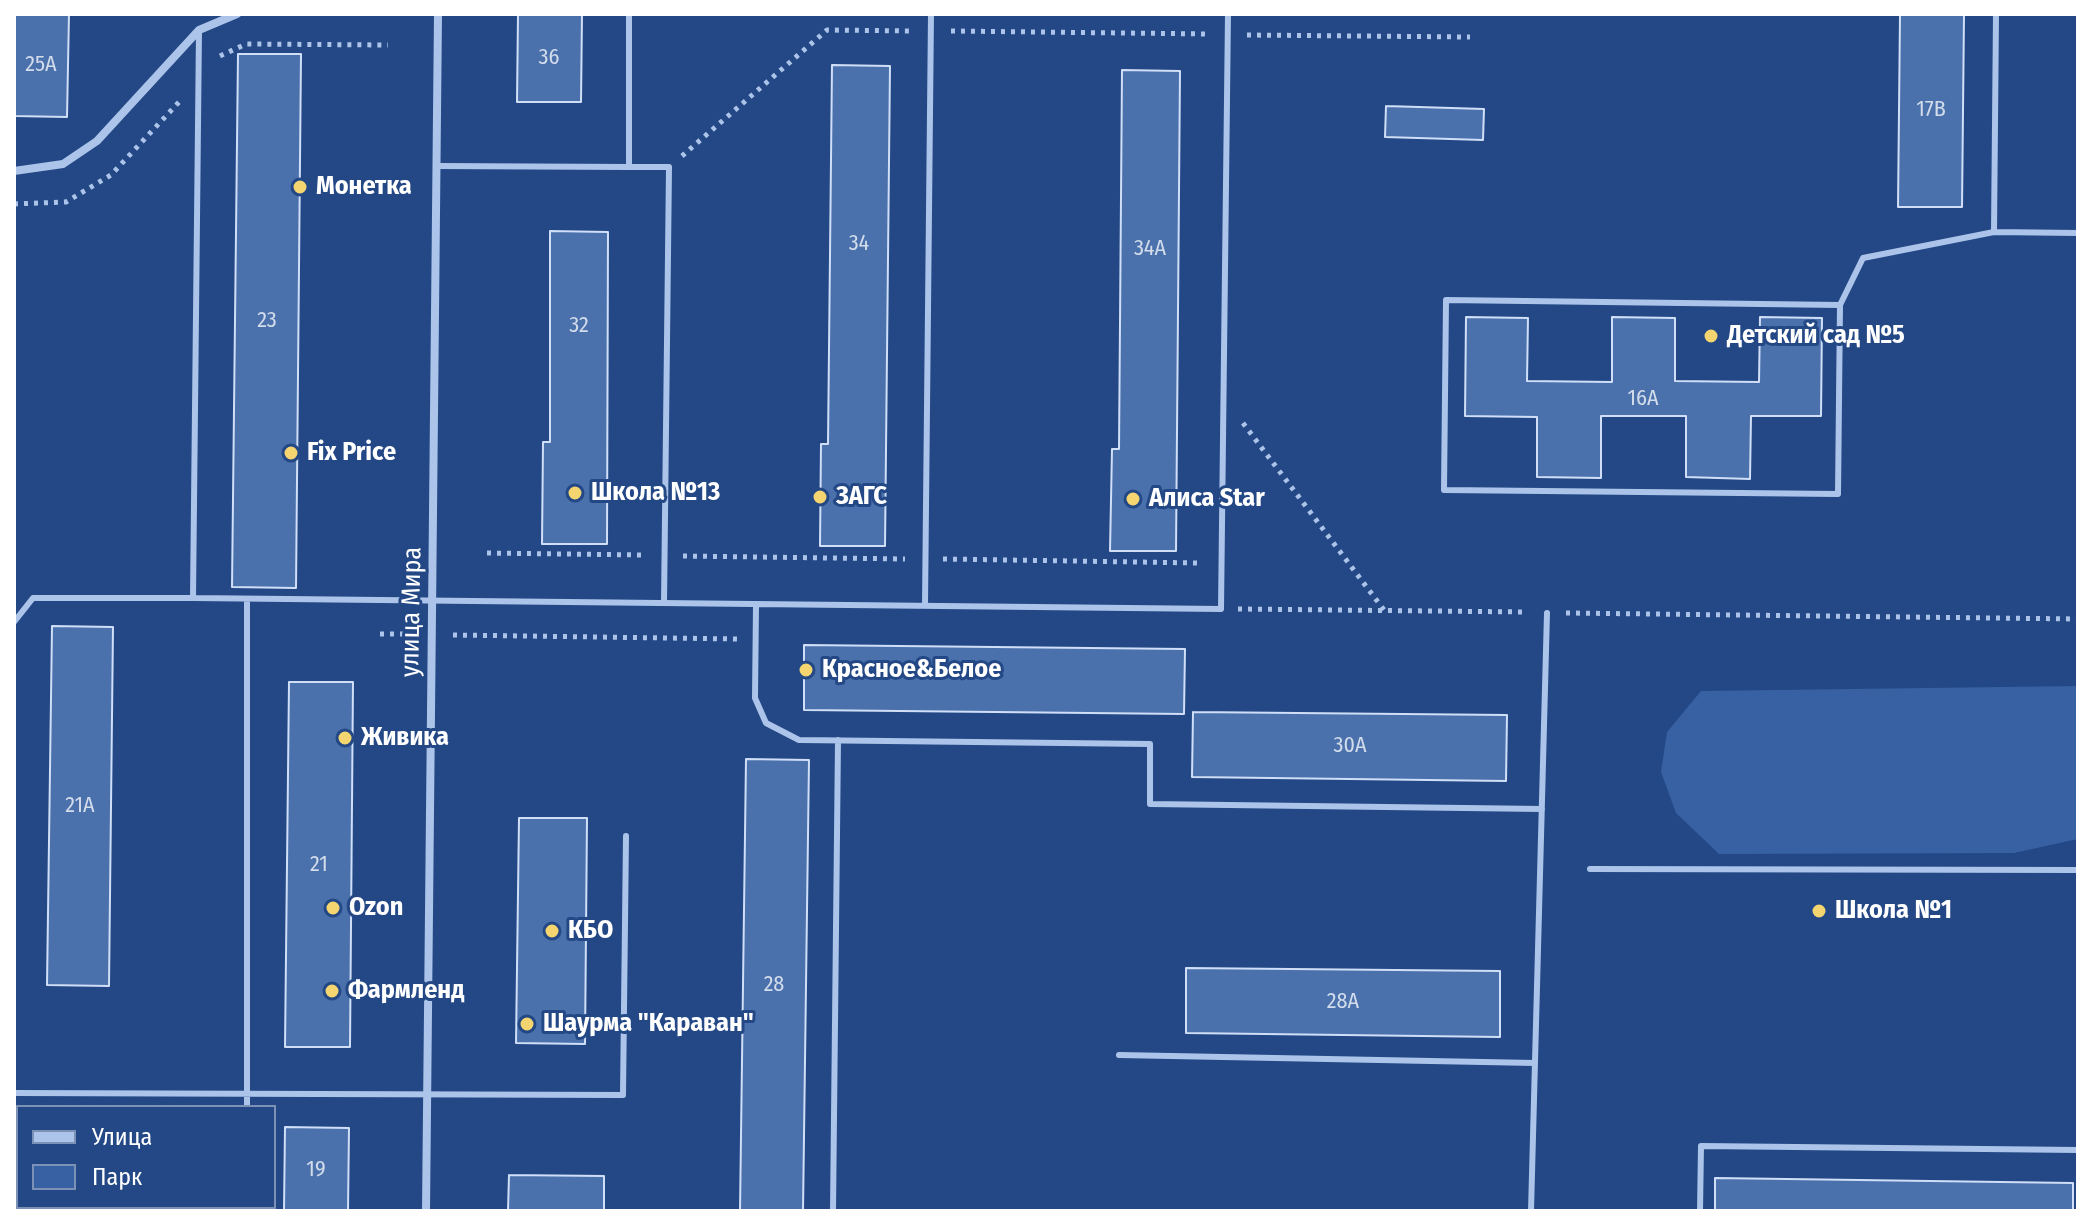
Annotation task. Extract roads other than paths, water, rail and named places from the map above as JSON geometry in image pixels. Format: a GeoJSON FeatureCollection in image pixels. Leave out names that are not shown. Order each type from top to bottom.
{"type":"FeatureCollection","features":[{"type":"Feature","properties":{"kind":"street"},"geometry":{"type":"LineString","coordinates":[[14,171],[63,164],[97,141],[199,30],[237,14]]}},
{"type":"Feature","properties":{"kind":"street","name":"улица Мира"},"geometry":{"type":"LineString","coordinates":[[426,1211],[438,14]]}},
{"type":"Feature","properties":{"kind":"lane"},"geometry":{"type":"LineString","coordinates":[[629,14],[629,167]]}},
{"type":"Feature","properties":{"kind":"lane"},"geometry":{"type":"LineString","coordinates":[[925,605],[931,14]]}},
{"type":"Feature","properties":{"kind":"lane"},"geometry":{"type":"LineString","coordinates":[[14,622],[33,598],[1221,609],[1228,14]]}},
{"type":"Feature","properties":{"kind":"lane"},"geometry":{"type":"LineString","coordinates":[[1994,232],[1996,14]]}},
{"type":"Feature","properties":{"kind":"lane"},"geometry":{"type":"LineString","coordinates":[[193,598],[199,30]]}},
{"type":"Feature","properties":{"kind":"lane"},"geometry":{"type":"LineString","coordinates":[[437,166],[669,167],[664,603]]}},
{"type":"Feature","properties":{"kind":"lane"},"geometry":{"type":"LineString","coordinates":[[1840,305],[1446,300],[1444,490],[1838,494],[1840,305],[1863,258],[1994,232],[2078,233]]}},
{"type":"Feature","properties":{"kind":"lane"},"geometry":{"type":"LineString","coordinates":[[247,599],[247,1105]]}},
{"type":"Feature","properties":{"kind":"lane"},"geometry":{"type":"LineString","coordinates":[[756,605],[755,698],[766,723],[799,740],[1150,744],[1150,804],[1542,809]]}},
{"type":"Feature","properties":{"kind":"lane"},"geometry":{"type":"LineString","coordinates":[[1531,1211],[1547,613]]}},
{"type":"Feature","properties":{"kind":"lane"},"geometry":{"type":"LineString","coordinates":[[833,1211],[838,740]]}},
{"type":"Feature","properties":{"kind":"lane"},"geometry":{"type":"LineString","coordinates":[[14,1093],[623,1095],[626,836]]}},
{"type":"Feature","properties":{"kind":"lane"},"geometry":{"type":"LineString","coordinates":[[1590,869],[2078,870]]}},
{"type":"Feature","properties":{"kind":"lane"},"geometry":{"type":"LineString","coordinates":[[1119,1055],[1535,1063]]}},
{"type":"Feature","properties":{"kind":"lane"},"geometry":{"type":"LineString","coordinates":[[1700,1211],[1701,1146],[2078,1150]]}},
{"type":"Feature","properties":{"kind":"place","name":"Монетка"},"geometry":{"type":"Point","coordinates":[300,187]}},
{"type":"Feature","properties":{"kind":"place","name":"Детский сад №5"},"geometry":{"type":"Point","coordinates":[1711,336]}},
{"type":"Feature","properties":{"kind":"place","name":"Fix Price"},"geometry":{"type":"Point","coordinates":[291,453]}},
{"type":"Feature","properties":{"kind":"place","name":"Школа №13"},"geometry":{"type":"Point","coordinates":[575,493]}},
{"type":"Feature","properties":{"kind":"place","name":"ЗАГС"},"geometry":{"type":"Point","coordinates":[820,497]}},
{"type":"Feature","properties":{"kind":"place","name":"Алиса Star"},"geometry":{"type":"Point","coordinates":[1133,499]}},
{"type":"Feature","properties":{"kind":"place","name":"Красное&Белое"},"geometry":{"type":"Point","coordinates":[806,670]}},
{"type":"Feature","properties":{"kind":"place","name":"Живика"},"geometry":{"type":"Point","coordinates":[345,738]}},
{"type":"Feature","properties":{"kind":"place","name":"Ozon"},"geometry":{"type":"Point","coordinates":[333,908]}},
{"type":"Feature","properties":{"kind":"place","name":"Школа №1"},"geometry":{"type":"Point","coordinates":[1819,911]}},
{"type":"Feature","properties":{"kind":"place","name":"КБО"},"geometry":{"type":"Point","coordinates":[552,931]}},
{"type":"Feature","properties":{"kind":"place","name":"Фармленд"},"geometry":{"type":"Point","coordinates":[332,991]}},
{"type":"Feature","properties":{"kind":"place","name":"Шаурма \"Караван\""},"geometry":{"type":"Point","coordinates":[527,1024]}}]}
